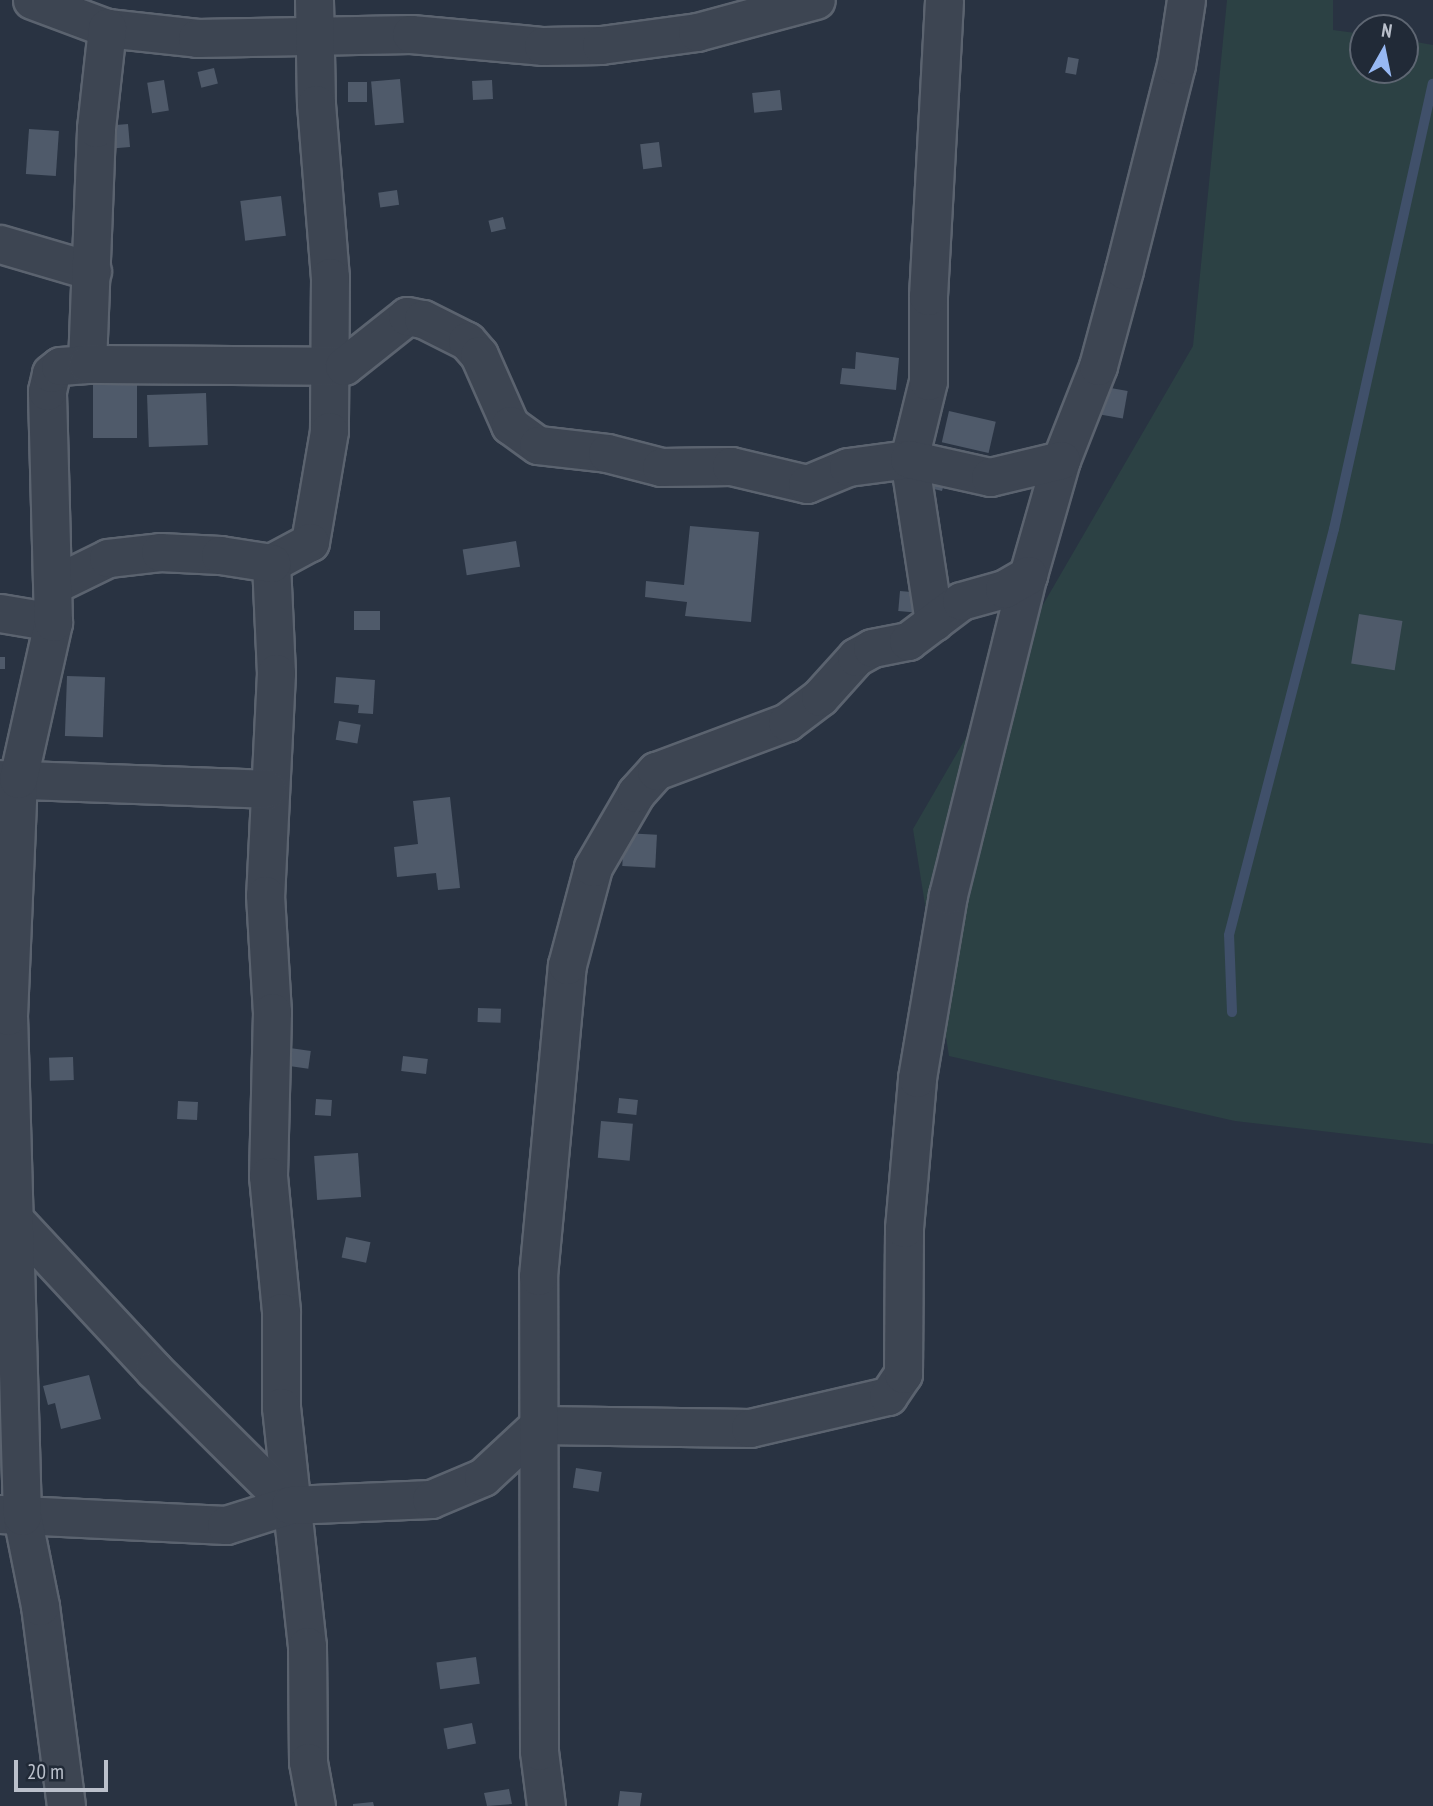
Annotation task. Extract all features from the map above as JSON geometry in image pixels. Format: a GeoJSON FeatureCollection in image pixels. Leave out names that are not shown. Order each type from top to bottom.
{"type":"FeatureCollection","features":[{"type":"Feature","properties":{"kind":"street"},"geometry":{"type":"LineString","coordinates":[[32,0],[107,28],[197,38],[411,34],[542,46],[601,45],[697,32],[816,0]]}},
{"type":"Feature","properties":{"kind":"street"},"geometry":{"type":"LineString","coordinates":[[53,585],[108,558],[160,552],[220,555],[271,563],[310,542],[329,431],[330,277],[314,0]]}},
{"type":"Feature","properties":{"kind":"street"},"geometry":{"type":"LineString","coordinates":[[934,622],[909,459],[928,381],[928,296],[944,0]]}},
{"type":"Feature","properties":{"kind":"street"},"geometry":{"type":"LineString","coordinates":[[11,1515],[226,1525],[290,1505],[431,1499],[483,1477],[539,1425],[750,1427],[888,1396],[903,1374],[904,1228],[917,1078],[948,895],[1028,575],[1061,460],[1098,366],[1176,65],[1186,0]]}},
{"type":"Feature","properties":{"kind":"street"},"geometry":{"type":"LineString","coordinates":[[87,364],[96,128],[107,28]]}},
{"type":"Feature","properties":{"kind":"street"},"geometry":{"type":"LineString","coordinates":[[0,244],[92,271]]}},
{"type":"Feature","properties":{"kind":"street"},"geometry":{"type":"LineString","coordinates":[[66,1806],[40,1606],[11,1515],[6,1217],[4,1016],[9,779],[53,622],[47,391],[51,373],[60,366],[87,364],[329,368],[344,366],[364,352],[394,322],[407,316],[423,318],[467,341],[479,355],[510,425],[538,445],[607,453],[661,467],[731,466],[807,484],[848,467],[909,459],[990,477],[1061,460]]}},
{"type":"Feature","properties":{"kind":"street"},"geometry":{"type":"LineString","coordinates":[[271,563],[276,673],[267,789],[265,895],[272,1012],[268,1176],[281,1312],[281,1407],[307,1646],[308,1762],[316,1806]]}},
{"type":"Feature","properties":{"kind":"street"},"geometry":{"type":"LineString","coordinates":[[546,1806],[540,1751],[537,1276],[567,965],[593,867],[636,793],[656,771],[787,722],[820,697],[856,657],[872,648],[908,641],[961,601],[1004,589],[1028,575]]}},
{"type":"Feature","properties":{"kind":"street"},"geometry":{"type":"LineString","coordinates":[[0,613],[53,622]]}},
{"type":"Feature","properties":{"kind":"street"},"geometry":{"type":"LineString","coordinates":[[9,779],[267,789]]}},
{"type":"Feature","properties":{"kind":"street"},"geometry":{"type":"LineString","coordinates":[[6,1217],[290,1505]]}},
{"type":"Feature","properties":{"kind":"green space"},"geometry":{"type":"Polygon","coordinates":[[[1227,0],[1333,0],[1333,30],[1349,32],[1349,84],[1419,84],[1419,42],[1433,45],[1433,1144],[1235,1121],[949,1056],[913,829],[1193,346],[1227,0]]]}},
{"type":"Feature","properties":{"kind":"building"},"geometry":{"type":"Polygon","coordinates":[[[1068,57],[1079,59],[1076,75],[1065,73],[1068,57]]]}},
{"type":"Feature","properties":{"kind":"building"},"geometry":{"type":"Polygon","coordinates":[[[214,68],[218,84],[201,88],[198,72],[214,68]]]}},
{"type":"Feature","properties":{"kind":"building"},"geometry":{"type":"Polygon","coordinates":[[[400,79],[404,123],[375,125],[371,82],[400,79]]]}},
{"type":"Feature","properties":{"kind":"building"},"geometry":{"type":"Polygon","coordinates":[[[164,80],[169,111],[152,113],[147,83],[164,80]]]}},
{"type":"Feature","properties":{"kind":"building"},"geometry":{"type":"Polygon","coordinates":[[[492,80],[493,99],[473,100],[472,81],[492,80]]]}},
{"type":"Feature","properties":{"kind":"building"},"geometry":{"type":"Polygon","coordinates":[[[348,82],[367,82],[367,102],[348,102],[348,82]]]}},
{"type":"Feature","properties":{"kind":"building"},"geometry":{"type":"Polygon","coordinates":[[[780,90],[782,110],[754,113],[752,93],[780,90]]]}},
{"type":"Feature","properties":{"kind":"building"},"geometry":{"type":"Polygon","coordinates":[[[128,124],[130,147],[112,148],[110,126],[128,124]]]}},
{"type":"Feature","properties":{"kind":"building"},"geometry":{"type":"Polygon","coordinates":[[[29,129],[59,131],[56,176],[26,174],[29,129]]]}},
{"type":"Feature","properties":{"kind":"building"},"geometry":{"type":"Polygon","coordinates":[[[659,142],[662,167],[643,169],[640,144],[659,142]]]}},
{"type":"Feature","properties":{"kind":"building"},"geometry":{"type":"Polygon","coordinates":[[[397,190],[399,205],[380,207],[378,193],[397,190]]]}},
{"type":"Feature","properties":{"kind":"building"},"geometry":{"type":"Polygon","coordinates":[[[281,196],[286,236],[245,241],[240,201],[281,196]]]}},
{"type":"Feature","properties":{"kind":"building"},"geometry":{"type":"Polygon","coordinates":[[[503,217],[506,229],[491,232],[488,221],[503,217]]]}},
{"type":"Feature","properties":{"kind":"building"},"geometry":{"type":"Polygon","coordinates":[[[856,352],[899,358],[896,390],[840,384],[842,368],[855,369],[856,352]]]}},
{"type":"Feature","properties":{"kind":"building"},"geometry":{"type":"Polygon","coordinates":[[[93,375],[137,375],[137,438],[93,438],[93,375]]]}},
{"type":"Feature","properties":{"kind":"building"},"geometry":{"type":"Polygon","coordinates":[[[1105,387],[1128,391],[1123,419],[1100,415],[1105,387]]]}},
{"type":"Feature","properties":{"kind":"building"},"geometry":{"type":"Polygon","coordinates":[[[206,393],[208,445],[149,447],[147,395],[206,393]]]}},
{"type":"Feature","properties":{"kind":"building"},"geometry":{"type":"Polygon","coordinates":[[[949,411],[996,422],[989,453],[942,442],[949,411]]]}},
{"type":"Feature","properties":{"kind":"building"},"geometry":{"type":"Polygon","coordinates":[[[946,476],[942,491],[918,485],[946,476]]]}},
{"type":"Feature","properties":{"kind":"building"},"geometry":{"type":"Polygon","coordinates":[[[690,526],[759,532],[751,622],[685,616],[687,602],[645,597],[646,581],[684,585],[690,526]]]}},
{"type":"Feature","properties":{"kind":"building"},"geometry":{"type":"Polygon","coordinates":[[[516,541],[520,567],[467,575],[463,549],[516,541]]]}},
{"type":"Feature","properties":{"kind":"building"},"geometry":{"type":"Polygon","coordinates":[[[900,591],[923,593],[921,613],[898,611],[900,591]]]}},
{"type":"Feature","properties":{"kind":"building"},"geometry":{"type":"Polygon","coordinates":[[[354,611],[380,611],[380,630],[354,630],[354,611]]]}},
{"type":"Feature","properties":{"kind":"building"},"geometry":{"type":"Polygon","coordinates":[[[1359,614],[1402,621],[1395,670],[1351,663],[1359,614]]]}},
{"type":"Feature","properties":{"kind":"building"},"geometry":{"type":"Polygon","coordinates":[[[0,657],[5,657],[5,669],[0,669],[0,657]]]}},
{"type":"Feature","properties":{"kind":"building"},"geometry":{"type":"Polygon","coordinates":[[[67,676],[105,677],[103,737],[65,736],[67,676]]]}},
{"type":"Feature","properties":{"kind":"building"},"geometry":{"type":"Polygon","coordinates":[[[336,677],[375,680],[373,714],[358,713],[359,705],[334,703],[336,677]]]}},
{"type":"Feature","properties":{"kind":"building"},"geometry":{"type":"Polygon","coordinates":[[[339,721],[361,725],[357,744],[336,740],[339,721]]]}},
{"type":"Feature","properties":{"kind":"building"},"geometry":{"type":"Polygon","coordinates":[[[450,797],[460,888],[438,890],[436,873],[397,877],[394,847],[418,844],[413,801],[450,797]]]}},
{"type":"Feature","properties":{"kind":"building"},"geometry":{"type":"Polygon","coordinates":[[[624,833],[657,835],[655,868],[622,866],[624,833]]]}},
{"type":"Feature","properties":{"kind":"building"},"geometry":{"type":"Polygon","coordinates":[[[478,1008],[501,1009],[500,1023],[478,1022],[478,1008]]]}},
{"type":"Feature","properties":{"kind":"building"},"geometry":{"type":"Polygon","coordinates":[[[290,1048],[311,1051],[308,1069],[287,1066],[290,1048]]]}},
{"type":"Feature","properties":{"kind":"building"},"geometry":{"type":"Polygon","coordinates":[[[403,1056],[428,1059],[426,1074],[401,1071],[403,1056]]]}},
{"type":"Feature","properties":{"kind":"building"},"geometry":{"type":"Polygon","coordinates":[[[73,1057],[74,1080],[50,1081],[49,1058],[73,1057]]]}},
{"type":"Feature","properties":{"kind":"building"},"geometry":{"type":"Polygon","coordinates":[[[619,1098],[638,1100],[636,1115],[617,1113],[619,1098]]]}},
{"type":"Feature","properties":{"kind":"building"},"geometry":{"type":"Polygon","coordinates":[[[316,1099],[332,1100],[331,1116],[315,1115],[316,1099]]]}},
{"type":"Feature","properties":{"kind":"building"},"geometry":{"type":"Polygon","coordinates":[[[178,1101],[198,1102],[197,1120],[177,1119],[178,1101]]]}},
{"type":"Feature","properties":{"kind":"building"},"geometry":{"type":"Polygon","coordinates":[[[601,1121],[633,1124],[630,1161],[598,1158],[601,1121]]]}},
{"type":"Feature","properties":{"kind":"building"},"geometry":{"type":"Polygon","coordinates":[[[358,1153],[361,1197],[317,1200],[314,1156],[358,1153]]]}},
{"type":"Feature","properties":{"kind":"building"},"geometry":{"type":"Polygon","coordinates":[[[346,1237],[370,1242],[366,1263],[342,1258],[346,1237]]]}},
{"type":"Feature","properties":{"kind":"building"},"geometry":{"type":"Polygon","coordinates":[[[89,1375],[101,1419],[61,1429],[55,1403],[48,1405],[43,1386],[89,1375]]]}},
{"type":"Feature","properties":{"kind":"building"},"geometry":{"type":"Polygon","coordinates":[[[576,1468],[602,1472],[599,1492],[573,1488],[576,1468]]]}},
{"type":"Feature","properties":{"kind":"building"},"geometry":{"type":"Polygon","coordinates":[[[476,1657],[480,1684],[440,1689],[436,1663],[476,1657]]]}},
{"type":"Feature","properties":{"kind":"building"},"geometry":{"type":"Polygon","coordinates":[[[472,1723],[476,1744],[448,1749],[444,1729],[472,1723]]]}},
{"type":"Feature","properties":{"kind":"building"},"geometry":{"type":"Polygon","coordinates":[[[509,1789],[512,1804],[487,1806],[484,1793],[509,1789]]]}},
{"type":"Feature","properties":{"kind":"building"},"geometry":{"type":"Polygon","coordinates":[[[620,1791],[642,1793],[640,1806],[618,1806],[620,1791]]]}},
{"type":"Feature","properties":{"kind":"building"},"geometry":{"type":"Polygon","coordinates":[[[373,1802],[374,1806],[353,1806],[353,1804],[373,1802]]]}},
{"type":"Feature","properties":{"kind":"waterway"},"geometry":{"type":"LineString","coordinates":[[1232,1012],[1229,935],[1334,529],[1433,84]]}}]}
